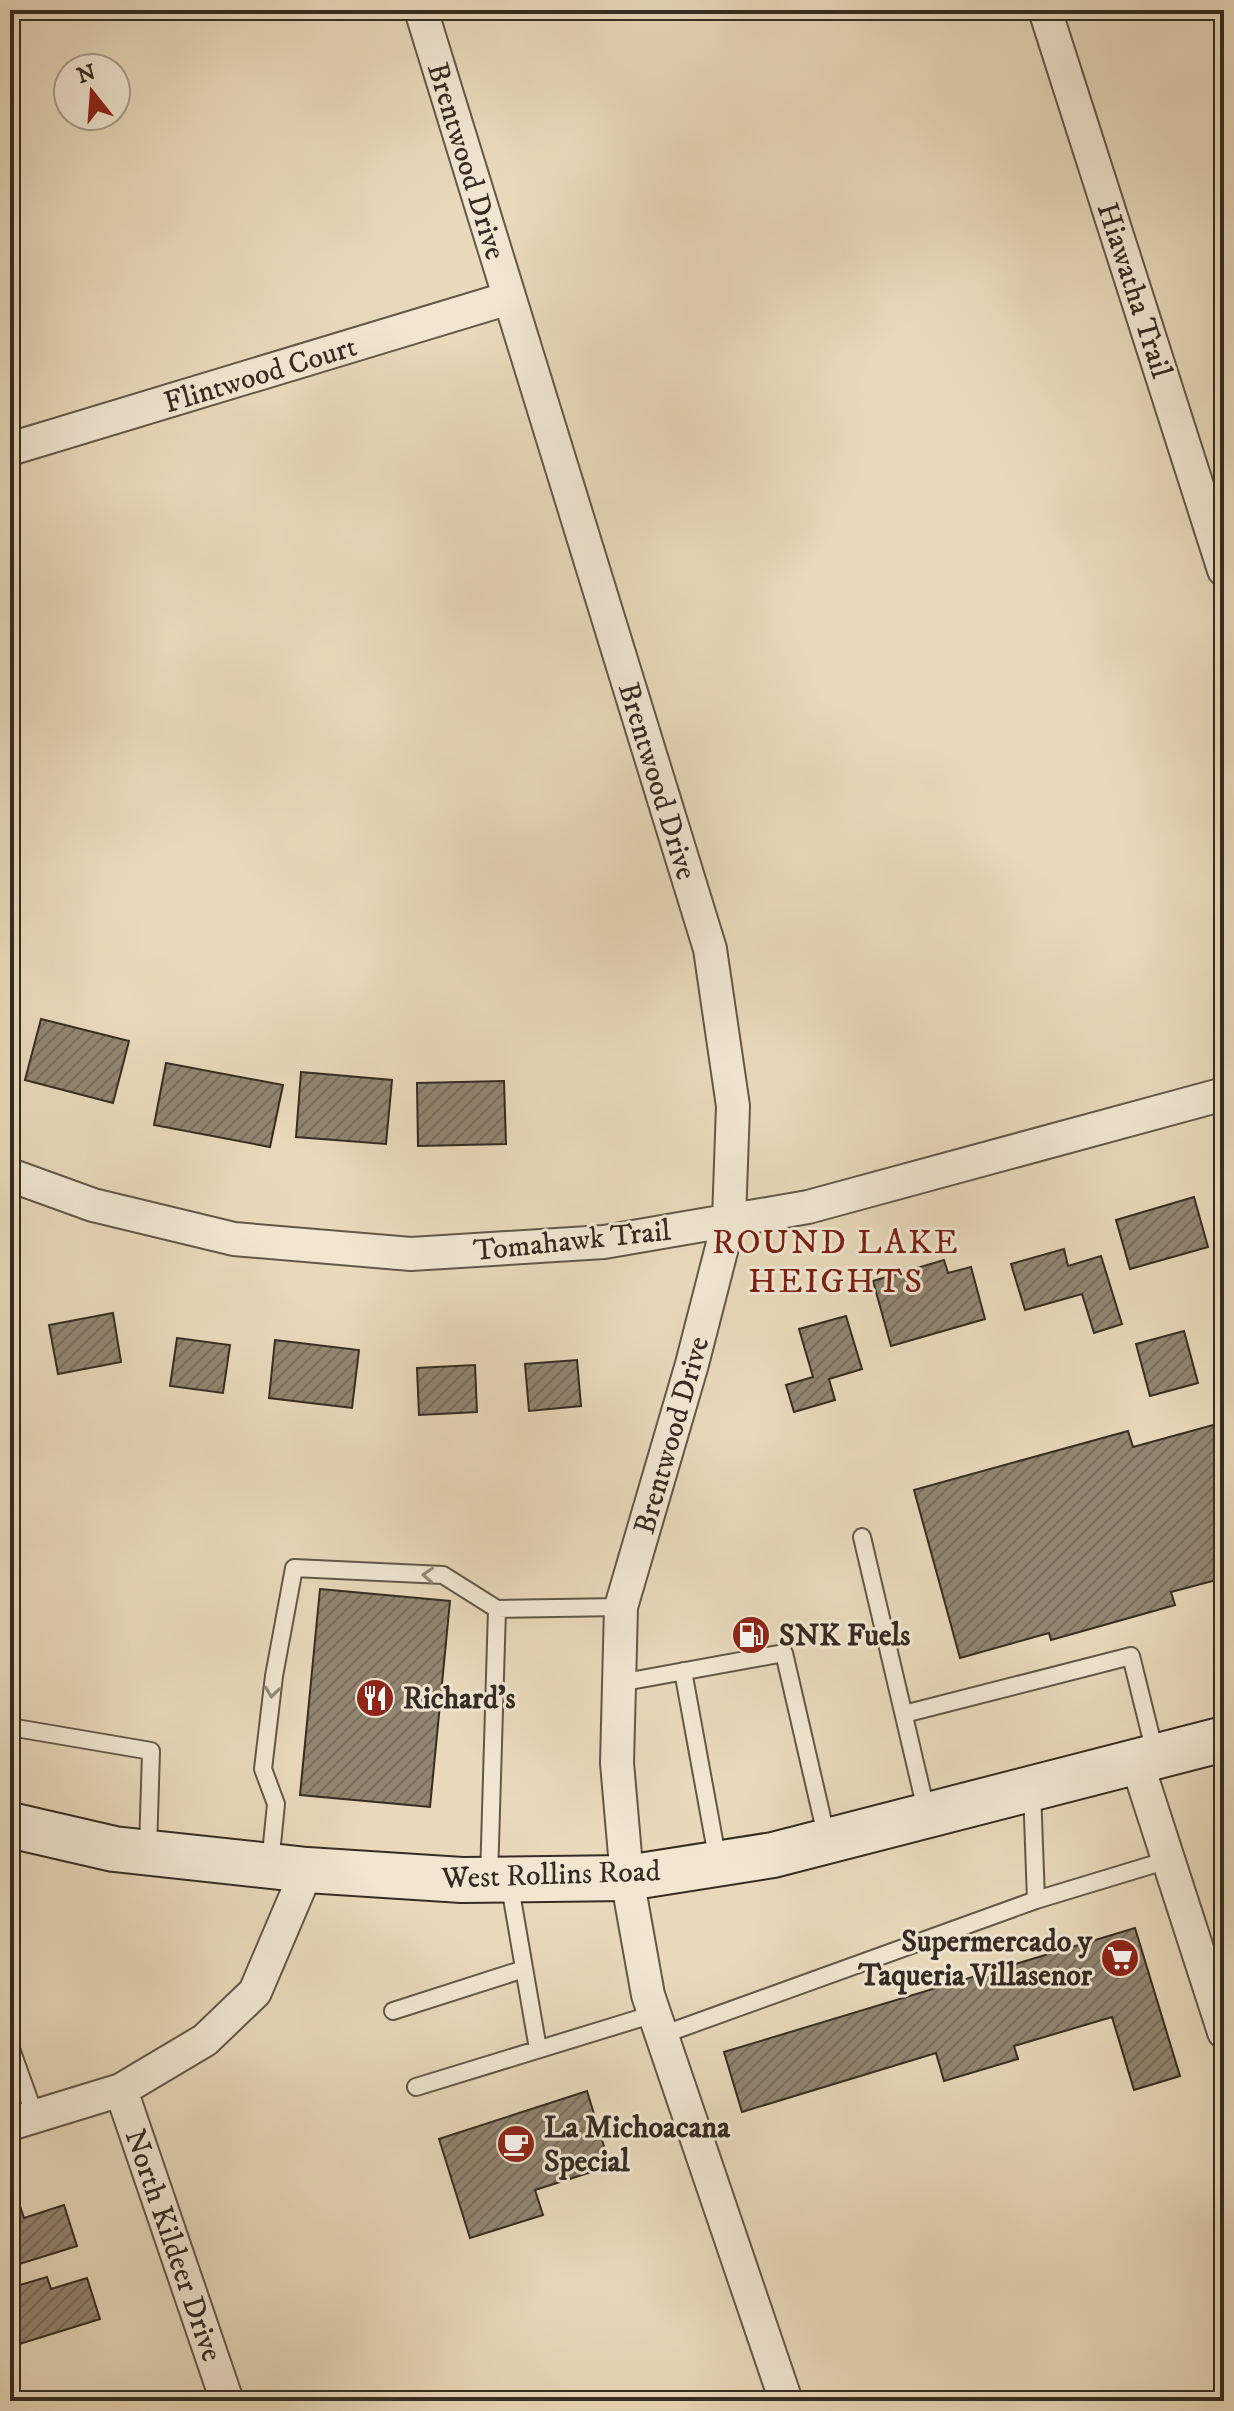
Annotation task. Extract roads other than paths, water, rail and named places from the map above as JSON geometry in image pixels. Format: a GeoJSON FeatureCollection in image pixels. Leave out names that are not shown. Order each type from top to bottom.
{"type":"FeatureCollection","features":[{"type":"Feature","properties":{"kind":"main road","name":"West Rollins Road"},"geometry":{"type":"LineString","coordinates":[[10,1825],[114,1849],[288,1868],[499,1879],[627,1878],[773,1855],[1224,1739]]}},
{"type":"Feature","properties":{"kind":"street","name":"Brentwood Drive"},"geometry":{"type":"LineString","coordinates":[[421,10],[710,949],[733,1106],[729,1220],[692,1364],[621,1607],[617,1763],[627,1878],[648,1995],[786,2401]]}},
{"type":"Feature","properties":{"kind":"street","name":"Hiawatha Trail"},"geometry":{"type":"LineString","coordinates":[[1045,10],[1224,570]]}},
{"type":"Feature","properties":{"kind":"street","name":"Flintwood Court"},"geometry":{"type":"LineString","coordinates":[[10,449],[509,298]]}},
{"type":"Feature","properties":{"kind":"street","name":"Tomahawk Trail"},"geometry":{"type":"LineString","coordinates":[[10,1175],[93,1205],[234,1239],[411,1254],[604,1242],[808,1207],[1224,1094]]}},
{"type":"Feature","properties":{"kind":"street"},"geometry":{"type":"LineString","coordinates":[[1146,1761],[1168,1860],[1224,2032]]}},
{"type":"Feature","properties":{"kind":"street"},"geometry":{"type":"LineString","coordinates":[[22,2120],[121,2090],[205,2040],[255,1992],[288,1868]]}},
{"type":"Feature","properties":{"kind":"street","name":"North Kildeer Drive"},"geometry":{"type":"LineString","coordinates":[[121,2090],[227,2401]]}},
{"type":"Feature","properties":{"kind":"lane"},"geometry":{"type":"LineString","coordinates":[[862,1537],[928,1816]]}},
{"type":"Feature","properties":{"kind":"lane"},"geometry":{"type":"LineString","coordinates":[[288,1868],[276,1804],[263,1769],[274,1676],[294,1568],[443,1575],[497,1609],[621,1607]]}},
{"type":"Feature","properties":{"kind":"lane"},"geometry":{"type":"LineString","coordinates":[[497,1609],[499,1879],[524,1969],[538,2049]]}},
{"type":"Feature","properties":{"kind":"lane"},"geometry":{"type":"LineString","coordinates":[[619,1683],[784,1653],[827,1841]]}},
{"type":"Feature","properties":{"kind":"lane"},"geometry":{"type":"LineString","coordinates":[[904,1714],[1131,1656],[1146,1761]]}},
{"type":"Feature","properties":{"kind":"lane"},"geometry":{"type":"LineString","coordinates":[[683,1671],[718,1864]]}},
{"type":"Feature","properties":{"kind":"lane"},"geometry":{"type":"LineString","coordinates":[[10,1727],[151,1751],[148,1853]]}},
{"type":"Feature","properties":{"kind":"lane"},"geometry":{"type":"LineString","coordinates":[[1032,1790],[1036,1900]]}},
{"type":"Feature","properties":{"kind":"lane"},"geometry":{"type":"LineString","coordinates":[[416,2087],[538,2049],[658,2025],[1036,1900],[1168,1860]]}},
{"type":"Feature","properties":{"kind":"lane"},"geometry":{"type":"LineString","coordinates":[[393,2011],[524,1969]]}},
{"type":"Feature","properties":{"kind":"lane"},"geometry":{"type":"LineString","coordinates":[[10,2046],[22,2120]]}},
{"type":"Feature","properties":{"kind":"place","name":"SNK Fuels"},"geometry":{"type":"Point","coordinates":[751,1635]}},
{"type":"Feature","properties":{"kind":"place","name":"Richard's"},"geometry":{"type":"Point","coordinates":[375,1698]}},
{"type":"Feature","properties":{"kind":"place","name":"Supermercado y Taqueria Villasenor"},"geometry":{"type":"Point","coordinates":[1120,1958]}},
{"type":"Feature","properties":{"kind":"place","name":"La Michoacana Special"},"geometry":{"type":"Point","coordinates":[516,2144]}},
{"type":"Feature","properties":{"kind":"district","name":"ROUND LAKE HEIGHTS"},"geometry":{"type":"Point","coordinates":[836,1260]}}]}
